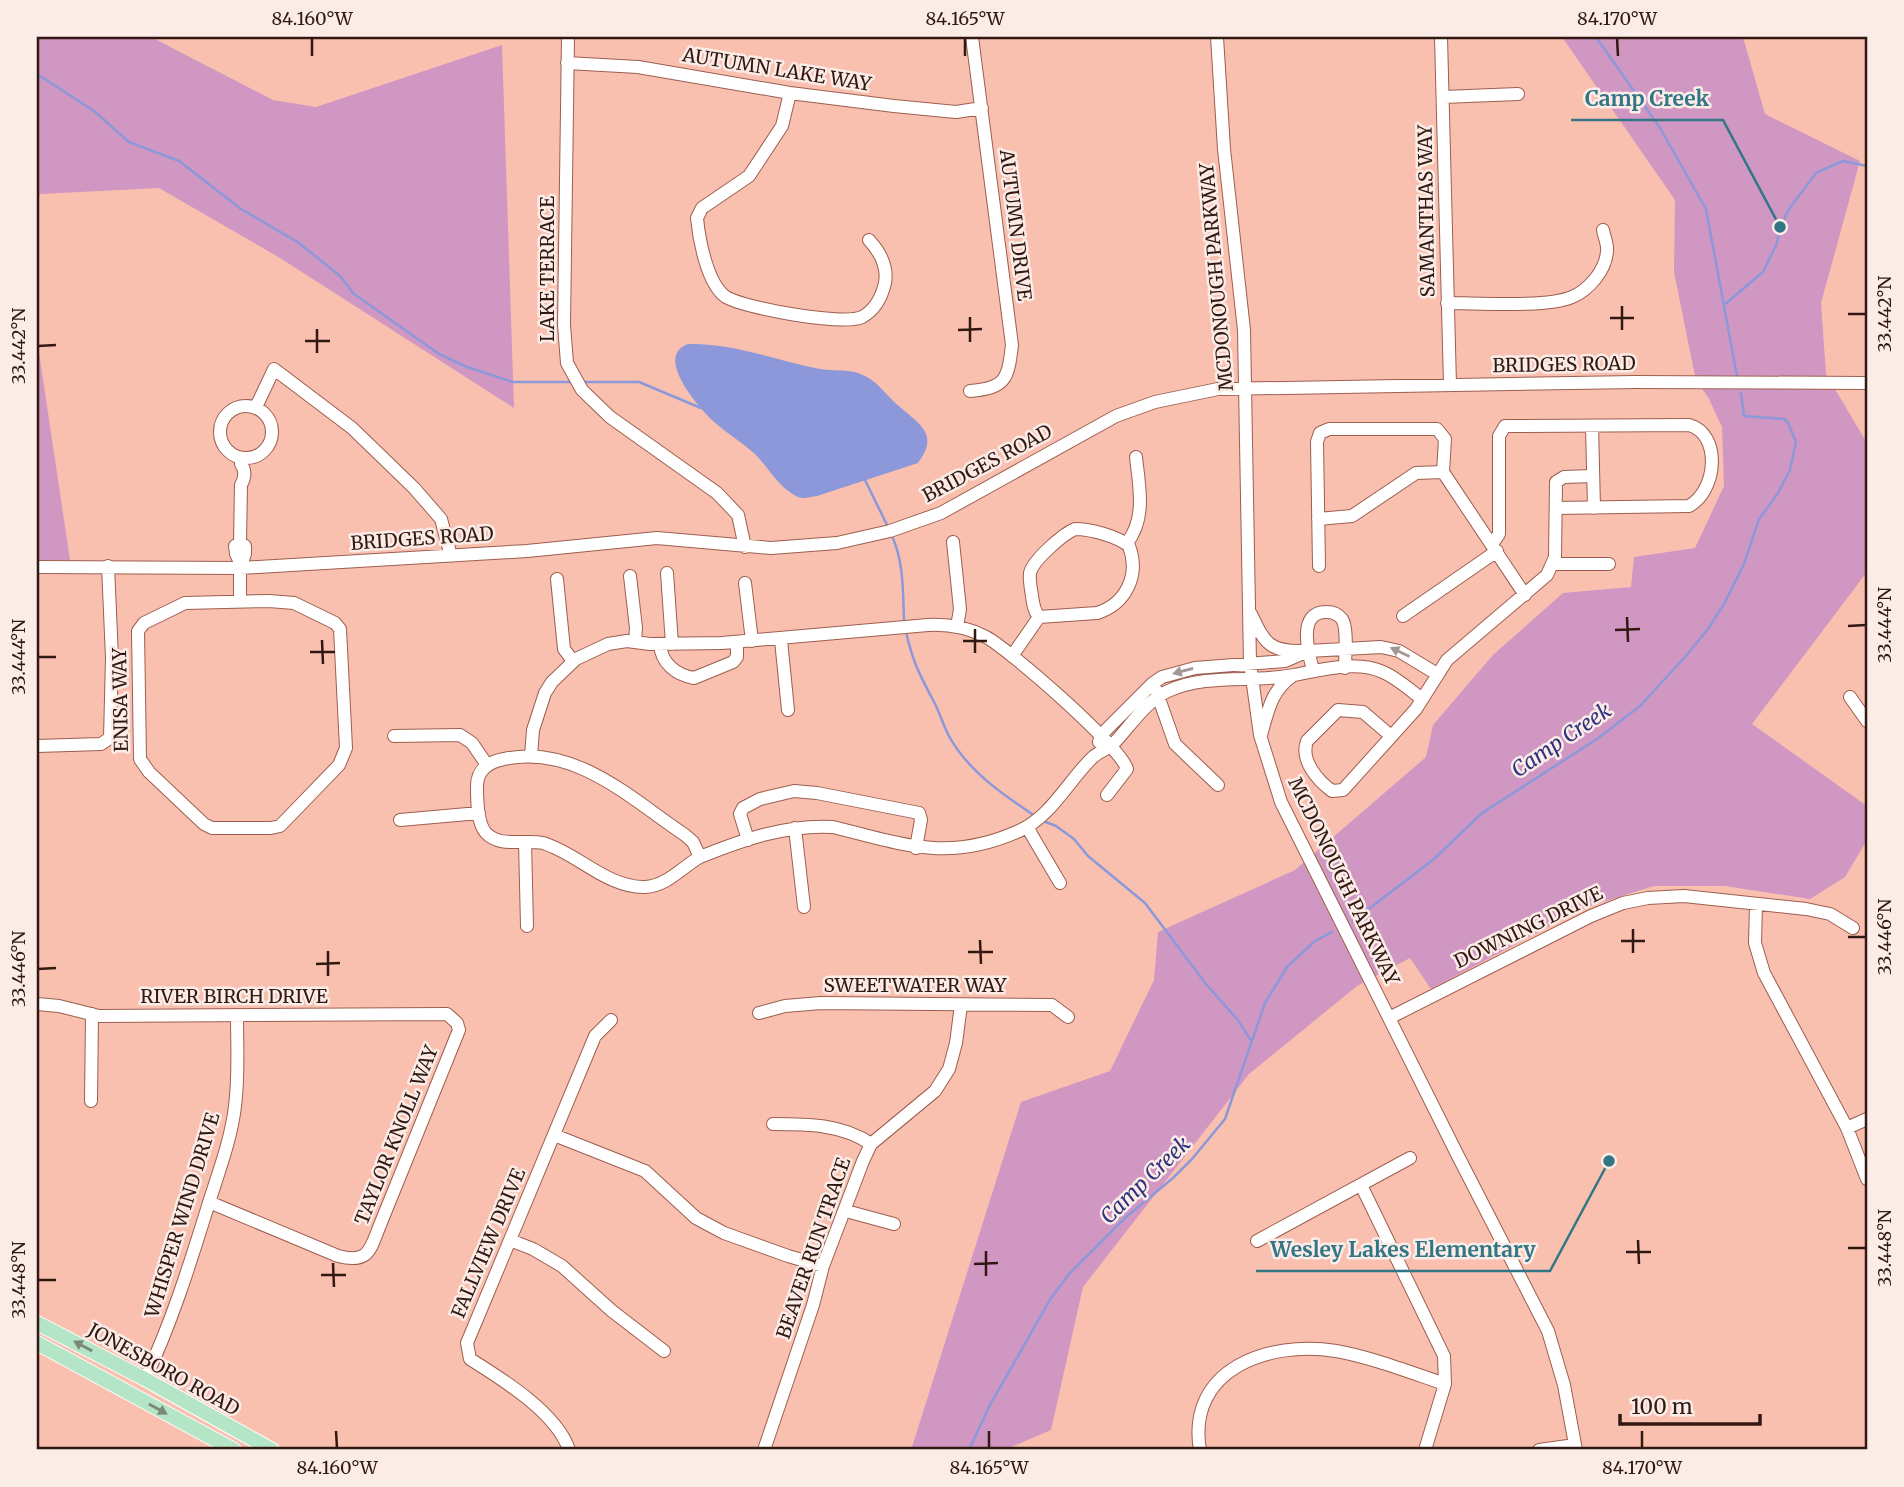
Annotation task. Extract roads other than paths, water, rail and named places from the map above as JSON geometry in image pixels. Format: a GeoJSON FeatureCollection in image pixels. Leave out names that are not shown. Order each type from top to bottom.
{"type":"FeatureCollection","features":[{"type":"Feature","properties":{"kind":"main road","name":"JONESBORO ROAD"},"geometry":{"type":"LineString","coordinates":[[37,1323],[272,1450]]}},
{"type":"Feature","properties":{"kind":"main road","name":"JONESBORO ROAD"},"geometry":{"type":"LineString","coordinates":[[37,1343],[228,1449]]}},
{"type":"Feature","properties":{"kind":"street","name":"LAKE TERRACE"},"geometry":{"type":"LineString","coordinates":[[568,37],[564,325],[567,363],[582,390],[610,417],[717,493],[738,515],[745,547]]}},
{"type":"Feature","properties":{"kind":"street","name":"AUTUMN DRIVE"},"geometry":{"type":"LineString","coordinates":[[970,391],[992,388],[1003,383],[1009,371],[1012,345],[972,37]]}},
{"type":"Feature","properties":{"kind":"street","name":"MCDONOUGH PARKWAY"},"geometry":{"type":"LineString","coordinates":[[1217,37],[1224,149],[1244,330],[1250,663],[1261,735],[1281,802],[1548,1331],[1564,1385],[1575,1448]]}},
{"type":"Feature","properties":{"kind":"street","name":"SAMANTHAS WAY"},"geometry":{"type":"LineString","coordinates":[[1441,37],[1450,385]]}},
{"type":"Feature","properties":{"kind":"street","name":"AUTUMN LAKE WAY"},"geometry":{"type":"LineString","coordinates":[[568,63],[638,67],[790,93],[956,112],[982,108]]}},
{"type":"Feature","properties":{"kind":"street"},"geometry":{"type":"LineString","coordinates":[[790,93],[782,125],[749,176],[702,208],[696,218],[705,259],[714,283],[724,296],[750,306],[822,318],[861,318],[873,308],[883,293],[886,275],[877,249],[869,240]]}},
{"type":"Feature","properties":{"kind":"street"},"geometry":{"type":"LineString","coordinates":[[1443,97],[1518,94]]}},
{"type":"Feature","properties":{"kind":"street"},"geometry":{"type":"LineString","coordinates":[[1447,303],[1547,303],[1572,297],[1590,286],[1601,270],[1608,250],[1603,230]]}},
{"type":"Feature","properties":{"kind":"street"},"geometry":{"type":"LineString","coordinates":[[256,407],[274,369],[352,428],[414,488],[441,519],[451,556]]}},
{"type":"Feature","properties":{"kind":"street","name":"BRIDGES ROAD"},"geometry":{"type":"LineString","coordinates":[[37,567],[240,565],[451,556],[657,538],[771,548],[836,543],[890,531],[941,513],[1116,416],[1155,402],[1218,389],[1635,382],[1867,383]]}},
{"type":"Feature","properties":{"kind":"street"},"geometry":{"type":"LineString","coordinates":[[240,601],[240,565],[245,546],[240,542],[242,483],[236,479],[237,469],[241,461],[258,455],[270,444],[272,436],[270,420],[256,407],[241,406],[232,409],[221,423],[220,432],[226,449],[241,461]]}},
{"type":"Feature","properties":{"kind":"street"},"geometry":{"type":"LineString","coordinates":[[1403,616],[1495,547],[1499,534],[1499,436],[1502,428],[1692,425],[1703,434],[1711,453],[1712,467],[1706,488],[1689,506],[1556,508]]}},
{"type":"Feature","properties":{"kind":"street"},"geometry":{"type":"LineString","coordinates":[[1592,426],[1594,508]]}},
{"type":"Feature","properties":{"kind":"street"},"geometry":{"type":"LineString","coordinates":[[1319,566],[1317,439],[1320,433],[1327,429],[1437,429],[1445,439],[1443,472],[1525,595]]}},
{"type":"Feature","properties":{"kind":"street"},"geometry":{"type":"LineString","coordinates":[[1126,544],[1135,533],[1140,514],[1136,457]]}},
{"type":"Feature","properties":{"kind":"street"},"geometry":{"type":"LineString","coordinates":[[1318,519],[1352,516],[1413,475],[1443,472]]}},
{"type":"Feature","properties":{"kind":"street"},"geometry":{"type":"LineString","coordinates":[[1391,736],[1363,712],[1338,710],[1307,741],[1305,747],[1312,772],[1330,790],[1339,792],[1391,736],[1416,709],[1450,657],[1548,575],[1554,564],[1555,484],[1559,479],[1568,476],[1593,476]]}},
{"type":"Feature","properties":{"kind":"street"},"geometry":{"type":"LineString","coordinates":[[1075,530],[1084,530],[1126,544],[1131,550],[1133,573],[1128,589],[1112,607],[1097,613],[1039,617],[1034,609],[1030,572],[1035,563],[1065,535],[1075,530]]}},
{"type":"Feature","properties":{"kind":"street"},"geometry":{"type":"LineString","coordinates":[[953,542],[960,609],[957,626]]}},
{"type":"Feature","properties":{"kind":"street"},"geometry":{"type":"LineString","coordinates":[[1554,564],[1609,564]]}},
{"type":"Feature","properties":{"kind":"street"},"geometry":{"type":"LineString","coordinates":[[37,746],[101,744],[110,738],[112,658],[108,566]]}},
{"type":"Feature","properties":{"kind":"street"},"geometry":{"type":"LineString","coordinates":[[667,573],[673,630],[662,658],[667,664],[681,674],[694,678],[733,662],[737,654],[737,642]]}},
{"type":"Feature","properties":{"kind":"street"},"geometry":{"type":"LineString","coordinates":[[630,576],[635,642]]}},
{"type":"Feature","properties":{"kind":"street"},"geometry":{"type":"LineString","coordinates":[[556,579],[564,649],[573,661]]}},
{"type":"Feature","properties":{"kind":"street"},"geometry":{"type":"LineString","coordinates":[[745,583],[752,641]]}},
{"type":"Feature","properties":{"kind":"street","name":"ENISA WAY"},"geometry":{"type":"LineString","coordinates":[[240,601],[290,602],[335,623],[341,632],[344,757],[340,765],[286,821],[275,828],[208,827],[149,772],[140,759],[140,627],[185,603],[240,601]]}},
{"type":"Feature","properties":{"kind":"street"},"geometry":{"type":"LineString","coordinates":[[1249,609],[1262,637],[1270,646],[1283,650],[1308,651],[1388,647],[1437,674]]}},
{"type":"Feature","properties":{"kind":"street"},"geometry":{"type":"LineString","coordinates":[[1313,670],[1308,651],[1309,620],[1319,612],[1337,614],[1343,620],[1345,668]]}},
{"type":"Feature","properties":{"kind":"street"},"geometry":{"type":"LineString","coordinates":[[1012,656],[1039,617]]}},
{"type":"Feature","properties":{"kind":"street"},"geometry":{"type":"LineString","coordinates":[[531,756],[531,734],[545,693],[556,677],[573,661],[608,644],[781,640],[928,625],[957,626],[983,636],[1012,656],[1101,734],[1127,769],[1107,795]]}},
{"type":"Feature","properties":{"kind":"street"},"geometry":{"type":"LineString","coordinates":[[781,640],[788,710]]}},
{"type":"Feature","properties":{"kind":"street"},"geometry":{"type":"LineString","coordinates":[[1095,755],[1101,734],[1152,684],[1163,677],[1195,668],[1285,661],[1308,651]]}},
{"type":"Feature","properties":{"kind":"street"},"geometry":{"type":"LineString","coordinates":[[700,857],[693,842],[685,835],[587,769],[562,759],[531,756],[509,758],[487,765],[478,777],[479,813],[484,831],[493,838],[545,844],[615,880],[638,887],[652,887],[664,883],[700,857],[748,840],[795,828],[833,827],[916,848],[936,850],[973,846],[1027,827],[1050,806],[1095,755],[1111,746],[1159,696],[1195,683],[1293,676],[1313,670],[1365,667],[1380,671],[1422,699]]}},
{"type":"Feature","properties":{"kind":"street"},"geometry":{"type":"LineString","coordinates":[[1261,735],[1273,694],[1282,683],[1293,676]]}},
{"type":"Feature","properties":{"kind":"street"},"geometry":{"type":"LineString","coordinates":[[1152,684],[1159,696],[1175,744],[1218,785]]}},
{"type":"Feature","properties":{"kind":"street"},"geometry":{"type":"LineString","coordinates":[[1850,697],[1867,721]]}},
{"type":"Feature","properties":{"kind":"street"},"geometry":{"type":"LineString","coordinates":[[394,736],[460,735],[472,743],[487,765]]}},
{"type":"Feature","properties":{"kind":"street"},"geometry":{"type":"LineString","coordinates":[[748,840],[740,814],[743,808],[783,792],[804,791],[919,813],[921,820],[916,848]]}},
{"type":"Feature","properties":{"kind":"street"},"geometry":{"type":"LineString","coordinates":[[400,820],[479,813]]}},
{"type":"Feature","properties":{"kind":"street"},"geometry":{"type":"LineString","coordinates":[[1027,827],[1060,883]]}},
{"type":"Feature","properties":{"kind":"street"},"geometry":{"type":"LineString","coordinates":[[795,828],[804,907]]}},
{"type":"Feature","properties":{"kind":"street"},"geometry":{"type":"LineString","coordinates":[[525,842],[527,926]]}},
{"type":"Feature","properties":{"kind":"street","name":"DOWNING DRIVE"},"geometry":{"type":"LineString","coordinates":[[1389,1018],[1568,928],[1623,903],[1647,898],[1684,896],[1830,914],[1853,928]]}},
{"type":"Feature","properties":{"kind":"street"},"geometry":{"type":"LineString","coordinates":[[1756,904],[1755,943],[1764,973],[1847,1128],[1867,1179]]}},
{"type":"Feature","properties":{"kind":"street","name":"RIVER BIRCH DRIVE"},"geometry":{"type":"LineString","coordinates":[[37,1003],[92,1014],[433,1014]]}},
{"type":"Feature","properties":{"kind":"street","name":"SWEETWATER WAY"},"geometry":{"type":"LineString","coordinates":[[759,1013],[785,1006],[821,1003],[1052,1005],[1068,1017]]}},
{"type":"Feature","properties":{"kind":"street","name":"BEAVER RUN TRACE"},"geometry":{"type":"LineString","coordinates":[[764,1450],[813,1305],[823,1266],[871,1144],[935,1091],[949,1069],[957,1043],[961,1005]]}},
{"type":"Feature","properties":{"kind":"street"},"geometry":{"type":"LineString","coordinates":[[91,1101],[92,1014]]}},
{"type":"Feature","properties":{"kind":"street","name":"TAYLOR KNOLL WAY"},"geometry":{"type":"LineString","coordinates":[[209,1202],[334,1254],[351,1259],[365,1256],[370,1251],[459,1030],[457,1023],[446,1014],[433,1014]]}},
{"type":"Feature","properties":{"kind":"street","name":"WHISPER WIND DRIVE"},"geometry":{"type":"LineString","coordinates":[[145,1379],[166,1335],[229,1136],[238,1073],[237,1016]]}},
{"type":"Feature","properties":{"kind":"street","name":"FALLVIEW DRIVE"},"geometry":{"type":"LineString","coordinates":[[569,1450],[565,1438],[554,1423],[492,1373],[470,1359],[467,1343],[493,1275],[595,1036],[611,1020]]}},
{"type":"Feature","properties":{"kind":"street"},"geometry":{"type":"LineString","coordinates":[[1847,1128],[1867,1119]]}},
{"type":"Feature","properties":{"kind":"street"},"geometry":{"type":"LineString","coordinates":[[773,1124],[817,1125],[838,1129],[856,1134],[871,1144]]}},
{"type":"Feature","properties":{"kind":"street"},"geometry":{"type":"LineString","coordinates":[[554,1135],[645,1171],[696,1218],[724,1233],[823,1266]]}},
{"type":"Feature","properties":{"kind":"street"},"geometry":{"type":"LineString","coordinates":[[1256,1241],[1410,1158]]}},
{"type":"Feature","properties":{"kind":"street"},"geometry":{"type":"LineString","coordinates":[[1360,1185],[1441,1347],[1446,1365],[1445,1384],[1425,1450]]}},
{"type":"Feature","properties":{"kind":"street"},"geometry":{"type":"LineString","coordinates":[[846,1211],[894,1224]]}},
{"type":"Feature","properties":{"kind":"street"},"geometry":{"type":"LineString","coordinates":[[510,1240],[533,1249],[562,1266],[612,1311],[664,1350]]}},
{"type":"Feature","properties":{"kind":"street"},"geometry":{"type":"LineString","coordinates":[[1200,1450],[1198,1426],[1206,1398],[1224,1374],[1248,1360],[1296,1351],[1337,1351],[1445,1384]]}},
{"type":"Feature","properties":{"kind":"street"},"geometry":{"type":"LineString","coordinates":[[1539,1450],[1575,1448]]}},
{"type":"Feature","properties":{"kind":"water"},"geometry":{"type":"Polygon","coordinates":[[[688,344],[736,349],[815,368],[863,375],[925,431],[927,445],[924,453],[918,463],[817,496],[796,496],[779,483],[755,454],[713,421],[689,393],[677,370],[675,359],[679,350],[688,344]]]}},
{"type":"Feature","properties":{"kind":"waterway"},"geometry":{"type":"LineString","coordinates":[[1596,37],[1660,128],[1706,209],[1737,376]]}},
{"type":"Feature","properties":{"kind":"waterway"},"geometry":{"type":"LineString","coordinates":[[37,74],[94,111],[129,142],[179,161],[241,209],[299,243],[340,276],[354,294],[439,354],[467,367],[513,382],[574,382]]}},
{"type":"Feature","properties":{"kind":"waterway","name":"Camp Creek"},"geometry":{"type":"LineString","coordinates":[[1724,305],[1763,272],[1789,209],[1816,173],[1843,161],[1867,166]]}},
{"type":"Feature","properties":{"kind":"waterway"},"geometry":{"type":"LineString","coordinates":[[584,382],[639,382],[701,408]]}},
{"type":"Feature","properties":{"kind":"waterway","name":"Camp Creek"},"geometry":{"type":"LineString","coordinates":[[1353,921],[1434,859],[1482,813],[1597,739],[1640,706],[1708,629],[1744,564],[1759,519],[1778,493],[1790,470],[1796,442],[1784,419],[1744,416],[1741,393]]}},
{"type":"Feature","properties":{"kind":"waterway"},"geometry":{"type":"LineString","coordinates":[[865,480],[888,527]]}},
{"type":"Feature","properties":{"kind":"waterway"},"geometry":{"type":"LineString","coordinates":[[892,536],[901,567],[904,622]]}},
{"type":"Feature","properties":{"kind":"waterway"},"geometry":{"type":"LineString","coordinates":[[906,632],[917,668],[957,749],[987,781],[1035,816]]}},
{"type":"Feature","properties":{"kind":"waterway"},"geometry":{"type":"LineString","coordinates":[[1043,821],[1056,826],[1074,839],[1088,856],[1145,903],[1206,984],[1237,1019],[1252,1042]]}},
{"type":"Feature","properties":{"kind":"waterway","name":"Camp Creek"},"geometry":{"type":"LineString","coordinates":[[969,1450],[990,1405],[1051,1298],[1069,1274],[1126,1217],[1192,1159],[1225,1119],[1265,1003],[1287,967],[1315,941],[1332,932]]}},
{"type":"Feature","properties":{"kind":"place","name":"Camp Creek"},"geometry":{"type":"Point","coordinates":[1780,227]}},
{"type":"Feature","properties":{"kind":"place","name":"Wesley Lakes Elementary"},"geometry":{"type":"Point","coordinates":[1609,1161]}}]}
